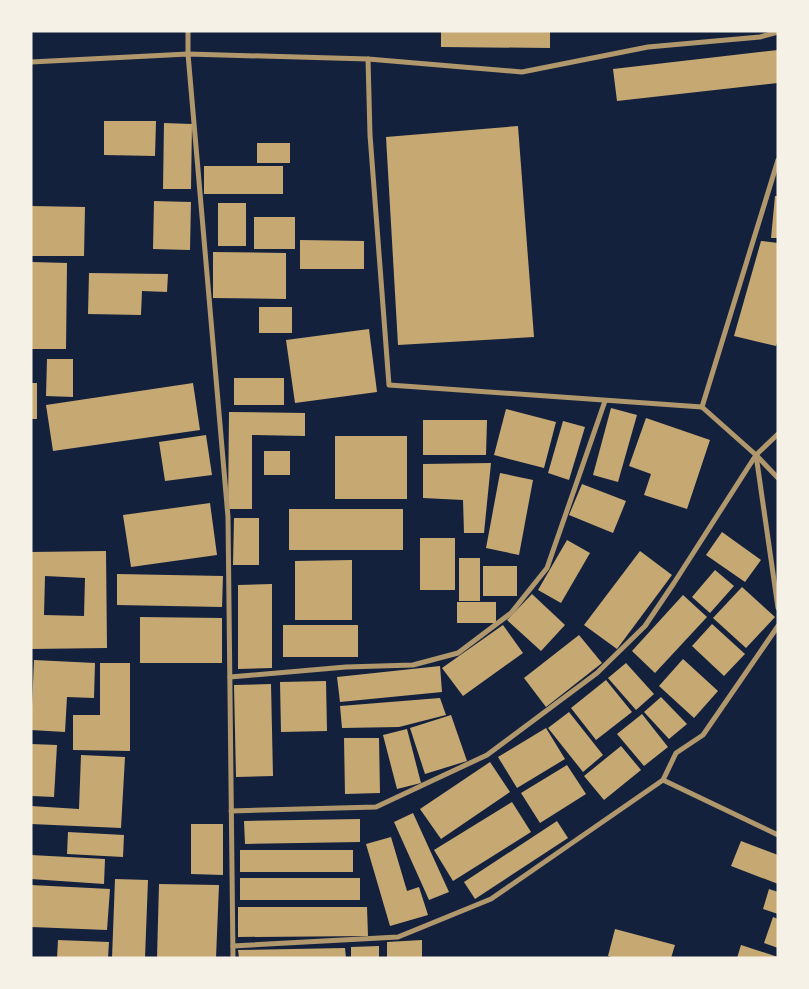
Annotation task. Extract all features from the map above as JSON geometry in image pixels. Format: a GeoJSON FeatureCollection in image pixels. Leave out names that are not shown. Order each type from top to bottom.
{"type":"FeatureCollection","features":[{"type":"Feature","properties":{"kind":"street"},"geometry":{"type":"LineString","coordinates":[[188,31],[188,54],[228,517],[233,958]]}},
{"type":"Feature","properties":{"kind":"street"},"geometry":{"type":"LineString","coordinates":[[31,62],[188,54],[368,59],[522,72],[648,48],[760,38],[778,32]]}},
{"type":"Feature","properties":{"kind":"street"},"geometry":{"type":"LineString","coordinates":[[368,59],[370,135],[389,385],[702,407],[756,454],[778,478]]}},
{"type":"Feature","properties":{"kind":"street"},"geometry":{"type":"LineString","coordinates":[[702,407],[778,160]]}},
{"type":"Feature","properties":{"kind":"street"},"geometry":{"type":"LineString","coordinates":[[230,676],[346,666],[412,665],[458,653],[511,613],[547,568],[605,401]]}},
{"type":"Feature","properties":{"kind":"street"},"geometry":{"type":"LineString","coordinates":[[232,811],[376,807],[487,755],[597,673],[645,626],[756,454],[778,434]]}},
{"type":"Feature","properties":{"kind":"street"},"geometry":{"type":"LineString","coordinates":[[756,454],[778,608]]}},
{"type":"Feature","properties":{"kind":"street"},"geometry":{"type":"LineString","coordinates":[[233,946],[398,937],[491,898],[663,780],[676,754],[703,735],[778,626]]}},
{"type":"Feature","properties":{"kind":"street"},"geometry":{"type":"LineString","coordinates":[[663,780],[778,835]]}},
{"type":"Feature","properties":{"kind":"building"},"geometry":{"type":"Polygon","coordinates":[[[441,31],[550,31],[550,48],[441,47],[441,31]]]}},
{"type":"Feature","properties":{"kind":"building"},"geometry":{"type":"Polygon","coordinates":[[[778,50],[778,83],[617,101],[613,69],[778,50]]]}},
{"type":"Feature","properties":{"kind":"building"},"geometry":{"type":"Polygon","coordinates":[[[104,121],[156,121],[155,156],[104,155],[104,121]]]}},
{"type":"Feature","properties":{"kind":"building"},"geometry":{"type":"Polygon","coordinates":[[[164,123],[192,124],[191,189],[163,189],[164,123]]]}},
{"type":"Feature","properties":{"kind":"building"},"geometry":{"type":"Polygon","coordinates":[[[518,126],[534,337],[398,345],[386,137],[518,126]]]}},
{"type":"Feature","properties":{"kind":"building"},"geometry":{"type":"Polygon","coordinates":[[[257,143],[290,143],[290,163],[257,163],[257,143]]]}},
{"type":"Feature","properties":{"kind":"building"},"geometry":{"type":"Polygon","coordinates":[[[204,166],[283,166],[283,194],[204,194],[204,166]]]}},
{"type":"Feature","properties":{"kind":"building"},"geometry":{"type":"Polygon","coordinates":[[[775,196],[778,196],[778,238],[771,238],[775,196]]]}},
{"type":"Feature","properties":{"kind":"building"},"geometry":{"type":"Polygon","coordinates":[[[154,201],[191,202],[190,250],[153,249],[154,201]]]}},
{"type":"Feature","properties":{"kind":"building"},"geometry":{"type":"Polygon","coordinates":[[[218,203],[246,203],[246,246],[218,246],[218,203]]]}},
{"type":"Feature","properties":{"kind":"building"},"geometry":{"type":"Polygon","coordinates":[[[31,206],[85,207],[84,256],[31,256],[31,206]]]}},
{"type":"Feature","properties":{"kind":"building"},"geometry":{"type":"Polygon","coordinates":[[[254,217],[295,217],[295,249],[254,249],[254,217]]]}},
{"type":"Feature","properties":{"kind":"building"},"geometry":{"type":"Polygon","coordinates":[[[300,240],[364,241],[364,269],[300,269],[300,240]]]}},
{"type":"Feature","properties":{"kind":"building"},"geometry":{"type":"Polygon","coordinates":[[[761,241],[778,243],[778,340],[776,346],[734,336],[761,241]]]}},
{"type":"Feature","properties":{"kind":"building"},"geometry":{"type":"Polygon","coordinates":[[[213,252],[286,253],[286,299],[213,298],[213,252]]]}},
{"type":"Feature","properties":{"kind":"building"},"geometry":{"type":"Polygon","coordinates":[[[32,262],[67,263],[66,349],[31,349],[32,262]]]}},
{"type":"Feature","properties":{"kind":"building"},"geometry":{"type":"Polygon","coordinates":[[[89,273],[168,274],[167,292],[142,291],[141,315],[88,314],[89,273]]]}},
{"type":"Feature","properties":{"kind":"building"},"geometry":{"type":"Polygon","coordinates":[[[259,307],[292,307],[292,333],[259,333],[259,307]]]}},
{"type":"Feature","properties":{"kind":"building"},"geometry":{"type":"Polygon","coordinates":[[[369,329],[377,392],[295,403],[286,340],[369,329]]]}},
{"type":"Feature","properties":{"kind":"building"},"geometry":{"type":"Polygon","coordinates":[[[47,359],[73,359],[73,397],[46,396],[47,359]]]}},
{"type":"Feature","properties":{"kind":"building"},"geometry":{"type":"Polygon","coordinates":[[[234,378],[284,378],[284,405],[234,405],[234,378]]]}},
{"type":"Feature","properties":{"kind":"building"},"geometry":{"type":"Polygon","coordinates":[[[31,383],[37,383],[37,419],[31,419],[31,383]]]}},
{"type":"Feature","properties":{"kind":"building"},"geometry":{"type":"Polygon","coordinates":[[[193,383],[200,430],[53,451],[46,405],[193,383]]]}},
{"type":"Feature","properties":{"kind":"building"},"geometry":{"type":"Polygon","coordinates":[[[611,408],[637,415],[618,482],[593,475],[611,408]]]}},
{"type":"Feature","properties":{"kind":"building"},"geometry":{"type":"Polygon","coordinates":[[[506,409],[556,422],[544,468],[494,455],[506,409]]]}},
{"type":"Feature","properties":{"kind":"building"},"geometry":{"type":"Polygon","coordinates":[[[229,412],[305,413],[305,436],[252,435],[252,509],[228,509],[229,412]]]}},
{"type":"Feature","properties":{"kind":"building"},"geometry":{"type":"Polygon","coordinates":[[[646,418],[710,440],[687,509],[644,495],[651,474],[629,466],[646,418]]]}},
{"type":"Feature","properties":{"kind":"building"},"geometry":{"type":"Polygon","coordinates":[[[423,420],[487,420],[486,455],[423,455],[423,420]]]}},
{"type":"Feature","properties":{"kind":"building"},"geometry":{"type":"Polygon","coordinates":[[[563,421],[585,427],[569,480],[548,473],[563,421]]]}},
{"type":"Feature","properties":{"kind":"building"},"geometry":{"type":"Polygon","coordinates":[[[206,435],[212,475],[165,481],[159,442],[206,435]]]}},
{"type":"Feature","properties":{"kind":"building"},"geometry":{"type":"Polygon","coordinates":[[[335,436],[407,436],[407,499],[335,499],[335,436]]]}},
{"type":"Feature","properties":{"kind":"building"},"geometry":{"type":"Polygon","coordinates":[[[264,451],[290,451],[290,475],[264,475],[264,451]]]}},
{"type":"Feature","properties":{"kind":"building"},"geometry":{"type":"Polygon","coordinates":[[[491,463],[484,533],[464,533],[463,500],[423,498],[423,464],[491,463]]]}},
{"type":"Feature","properties":{"kind":"building"},"geometry":{"type":"Polygon","coordinates":[[[500,473],[533,480],[519,555],[486,548],[500,473]]]}},
{"type":"Feature","properties":{"kind":"building"},"geometry":{"type":"Polygon","coordinates":[[[582,484],[626,501],[613,533],[569,515],[582,484]]]}},
{"type":"Feature","properties":{"kind":"building"},"geometry":{"type":"Polygon","coordinates":[[[210,503],[217,555],[131,567],[123,515],[210,503]]]}},
{"type":"Feature","properties":{"kind":"building"},"geometry":{"type":"Polygon","coordinates":[[[289,509],[403,509],[403,550],[289,550],[289,509]]]}},
{"type":"Feature","properties":{"kind":"building"},"geometry":{"type":"Polygon","coordinates":[[[234,518],[259,518],[259,565],[233,565],[234,518]]]}},
{"type":"Feature","properties":{"kind":"building"},"geometry":{"type":"Polygon","coordinates":[[[722,532],[761,560],[745,582],[706,555],[722,532]]]}},
{"type":"Feature","properties":{"kind":"building"},"geometry":{"type":"Polygon","coordinates":[[[420,538],[455,538],[455,590],[420,590],[420,538]]]}},
{"type":"Feature","properties":{"kind":"building"},"geometry":{"type":"Polygon","coordinates":[[[567,540],[590,553],[561,603],[538,590],[567,540]]]}},
{"type":"Feature","properties":{"kind":"building"},"geometry":{"type":"Polygon","coordinates":[[[106,551],[107,648],[31,649],[31,552],[106,551]],[[45,576],[44,615],[84,616],[85,578],[45,576]]]}},
{"type":"Feature","properties":{"kind":"building"},"geometry":{"type":"Polygon","coordinates":[[[640,551],[672,575],[617,649],[584,625],[640,551]]]}},
{"type":"Feature","properties":{"kind":"building"},"geometry":{"type":"Polygon","coordinates":[[[459,558],[480,558],[480,601],[459,601],[459,558]]]}},
{"type":"Feature","properties":{"kind":"building"},"geometry":{"type":"Polygon","coordinates":[[[352,560],[352,620],[295,620],[295,561],[352,560]]]}},
{"type":"Feature","properties":{"kind":"building"},"geometry":{"type":"Polygon","coordinates":[[[483,566],[517,566],[517,596],[483,596],[483,566]]]}},
{"type":"Feature","properties":{"kind":"building"},"geometry":{"type":"Polygon","coordinates":[[[715,570],[734,586],[710,613],[692,597],[715,570]]]}},
{"type":"Feature","properties":{"kind":"building"},"geometry":{"type":"Polygon","coordinates":[[[117,574],[223,576],[222,607],[117,605],[117,574]]]}},
{"type":"Feature","properties":{"kind":"building"},"geometry":{"type":"Polygon","coordinates":[[[272,584],[272,668],[238,669],[238,585],[272,584]]]}},
{"type":"Feature","properties":{"kind":"building"},"geometry":{"type":"Polygon","coordinates":[[[742,587],[775,617],[746,648],[713,618],[742,587]]]}},
{"type":"Feature","properties":{"kind":"building"},"geometry":{"type":"Polygon","coordinates":[[[532,594],[565,625],[541,651],[507,620],[532,594]]]}},
{"type":"Feature","properties":{"kind":"building"},"geometry":{"type":"Polygon","coordinates":[[[683,595],[707,617],[655,673],[632,651],[683,595]]]}},
{"type":"Feature","properties":{"kind":"building"},"geometry":{"type":"Polygon","coordinates":[[[457,602],[496,602],[496,623],[457,623],[457,602]]]}},
{"type":"Feature","properties":{"kind":"building"},"geometry":{"type":"Polygon","coordinates":[[[140,617],[222,618],[222,663],[140,663],[140,617]]]}},
{"type":"Feature","properties":{"kind":"building"},"geometry":{"type":"Polygon","coordinates":[[[712,624],[745,654],[724,676],[692,646],[712,624]]]}},
{"type":"Feature","properties":{"kind":"building"},"geometry":{"type":"Polygon","coordinates":[[[283,625],[358,625],[358,657],[283,657],[283,625]]]}},
{"type":"Feature","properties":{"kind":"building"},"geometry":{"type":"Polygon","coordinates":[[[503,625],[523,653],[463,696],[442,668],[503,625]]]}},
{"type":"Feature","properties":{"kind":"building"},"geometry":{"type":"Polygon","coordinates":[[[579,635],[602,663],[546,707],[524,678],[579,635]]]}},
{"type":"Feature","properties":{"kind":"building"},"geometry":{"type":"Polygon","coordinates":[[[683,659],[718,691],[694,718],[659,686],[683,659]]]}},
{"type":"Feature","properties":{"kind":"building"},"geometry":{"type":"Polygon","coordinates":[[[34,660],[95,663],[94,698],[67,697],[65,732],[31,730],[34,660]]]}},
{"type":"Feature","properties":{"kind":"building"},"geometry":{"type":"Polygon","coordinates":[[[100,663],[130,663],[130,751],[73,750],[73,715],[100,715],[100,663]]]}},
{"type":"Feature","properties":{"kind":"building"},"geometry":{"type":"Polygon","coordinates":[[[626,663],[654,694],[636,710],[608,678],[626,663]]]}},
{"type":"Feature","properties":{"kind":"building"},"geometry":{"type":"Polygon","coordinates":[[[440,666],[442,692],[340,702],[337,677],[440,666]]]}},
{"type":"Feature","properties":{"kind":"building"},"geometry":{"type":"Polygon","coordinates":[[[606,680],[632,712],[596,740],[571,708],[606,680]]]}},
{"type":"Feature","properties":{"kind":"building"},"geometry":{"type":"Polygon","coordinates":[[[326,681],[327,731],[281,732],[280,682],[326,681]]]}},
{"type":"Feature","properties":{"kind":"building"},"geometry":{"type":"Polygon","coordinates":[[[271,684],[273,776],[236,777],[234,685],[271,684]]]}},
{"type":"Feature","properties":{"kind":"building"},"geometry":{"type":"Polygon","coordinates":[[[661,697],[687,724],[669,739],[644,712],[661,697]]]}},
{"type":"Feature","properties":{"kind":"building"},"geometry":{"type":"Polygon","coordinates":[[[440,698],[446,715],[399,727],[342,728],[340,706],[440,698]]]}},
{"type":"Feature","properties":{"kind":"building"},"geometry":{"type":"Polygon","coordinates":[[[569,712],[603,755],[583,772],[548,728],[569,712]]]}},
{"type":"Feature","properties":{"kind":"building"},"geometry":{"type":"Polygon","coordinates":[[[642,714],[668,747],[644,766],[617,734],[642,714]]]}},
{"type":"Feature","properties":{"kind":"building"},"geometry":{"type":"Polygon","coordinates":[[[451,715],[467,761],[425,774],[410,728],[451,715]]]}},
{"type":"Feature","properties":{"kind":"building"},"geometry":{"type":"Polygon","coordinates":[[[546,728],[565,759],[517,788],[498,757],[546,728]]]}},
{"type":"Feature","properties":{"kind":"building"},"geometry":{"type":"Polygon","coordinates":[[[407,729],[421,783],[397,789],[383,735],[407,729]]]}},
{"type":"Feature","properties":{"kind":"building"},"geometry":{"type":"Polygon","coordinates":[[[344,738],[379,738],[380,793],[345,794],[344,738]]]}},
{"type":"Feature","properties":{"kind":"building"},"geometry":{"type":"Polygon","coordinates":[[[31,744],[57,745],[54,797],[31,796],[31,744]]]}},
{"type":"Feature","properties":{"kind":"building"},"geometry":{"type":"Polygon","coordinates":[[[621,746],[641,770],[604,800],[584,776],[621,746]]]}},
{"type":"Feature","properties":{"kind":"building"},"geometry":{"type":"Polygon","coordinates":[[[81,755],[125,757],[121,828],[31,824],[31,806],[79,809],[81,755]]]}},
{"type":"Feature","properties":{"kind":"building"},"geometry":{"type":"Polygon","coordinates":[[[490,762],[510,792],[441,839],[420,809],[490,762]]]}},
{"type":"Feature","properties":{"kind":"building"},"geometry":{"type":"Polygon","coordinates":[[[567,765],[586,794],[540,823],[521,793],[567,765]]]}},
{"type":"Feature","properties":{"kind":"building"},"geometry":{"type":"Polygon","coordinates":[[[512,802],[531,832],[453,881],[434,850],[512,802]]]}},
{"type":"Feature","properties":{"kind":"building"},"geometry":{"type":"Polygon","coordinates":[[[413,813],[449,892],[429,900],[394,822],[413,813]]]}},
{"type":"Feature","properties":{"kind":"building"},"geometry":{"type":"Polygon","coordinates":[[[360,819],[360,842],[245,844],[244,821],[360,819]]]}},
{"type":"Feature","properties":{"kind":"building"},"geometry":{"type":"Polygon","coordinates":[[[557,821],[568,838],[475,899],[464,882],[557,821]]]}},
{"type":"Feature","properties":{"kind":"building"},"geometry":{"type":"Polygon","coordinates":[[[191,824],[223,824],[223,875],[191,874],[191,824]]]}},
{"type":"Feature","properties":{"kind":"building"},"geometry":{"type":"Polygon","coordinates":[[[68,832],[124,835],[123,857],[67,854],[68,832]]]}},
{"type":"Feature","properties":{"kind":"building"},"geometry":{"type":"Polygon","coordinates":[[[391,837],[407,891],[419,887],[428,915],[390,926],[366,844],[391,837]]]}},
{"type":"Feature","properties":{"kind":"building"},"geometry":{"type":"Polygon","coordinates":[[[741,841],[778,855],[778,884],[731,866],[741,841]]]}},
{"type":"Feature","properties":{"kind":"building"},"geometry":{"type":"Polygon","coordinates":[[[240,850],[353,850],[353,872],[240,872],[240,850]]]}},
{"type":"Feature","properties":{"kind":"building"},"geometry":{"type":"Polygon","coordinates":[[[31,855],[105,859],[104,884],[31,879],[31,855]]]}},
{"type":"Feature","properties":{"kind":"building"},"geometry":{"type":"Polygon","coordinates":[[[240,878],[360,878],[360,900],[240,900],[240,878]]]}},
{"type":"Feature","properties":{"kind":"building"},"geometry":{"type":"Polygon","coordinates":[[[115,879],[148,880],[145,958],[112,958],[115,879]]]}},
{"type":"Feature","properties":{"kind":"building"},"geometry":{"type":"Polygon","coordinates":[[[159,884],[219,885],[216,958],[157,958],[159,884]]]}},
{"type":"Feature","properties":{"kind":"building"},"geometry":{"type":"Polygon","coordinates":[[[31,885],[110,889],[107,930],[31,927],[31,885]]]}},
{"type":"Feature","properties":{"kind":"building"},"geometry":{"type":"Polygon","coordinates":[[[769,889],[778,892],[778,914],[763,909],[769,889]]]}},
{"type":"Feature","properties":{"kind":"building"},"geometry":{"type":"Polygon","coordinates":[[[238,907],[367,907],[368,936],[238,937],[238,907]]]}},
{"type":"Feature","properties":{"kind":"building"},"geometry":{"type":"Polygon","coordinates":[[[773,917],[778,919],[778,948],[764,943],[773,917]]]}},
{"type":"Feature","properties":{"kind":"building"},"geometry":{"type":"Polygon","coordinates":[[[615,929],[675,945],[671,958],[614,958],[608,956],[615,929]]]}},
{"type":"Feature","properties":{"kind":"building"},"geometry":{"type":"Polygon","coordinates":[[[58,940],[109,942],[108,958],[57,958],[58,940]]]}},
{"type":"Feature","properties":{"kind":"building"},"geometry":{"type":"Polygon","coordinates":[[[422,940],[422,958],[387,958],[387,942],[422,940]]]}},
{"type":"Feature","properties":{"kind":"building"},"geometry":{"type":"Polygon","coordinates":[[[741,945],[778,957],[778,958],[737,958],[741,945]]]}},
{"type":"Feature","properties":{"kind":"building"},"geometry":{"type":"Polygon","coordinates":[[[379,946],[379,958],[351,958],[351,947],[379,946]]]}},
{"type":"Feature","properties":{"kind":"building"},"geometry":{"type":"Polygon","coordinates":[[[345,948],[346,958],[239,958],[238,950],[345,948]]]}}]}
